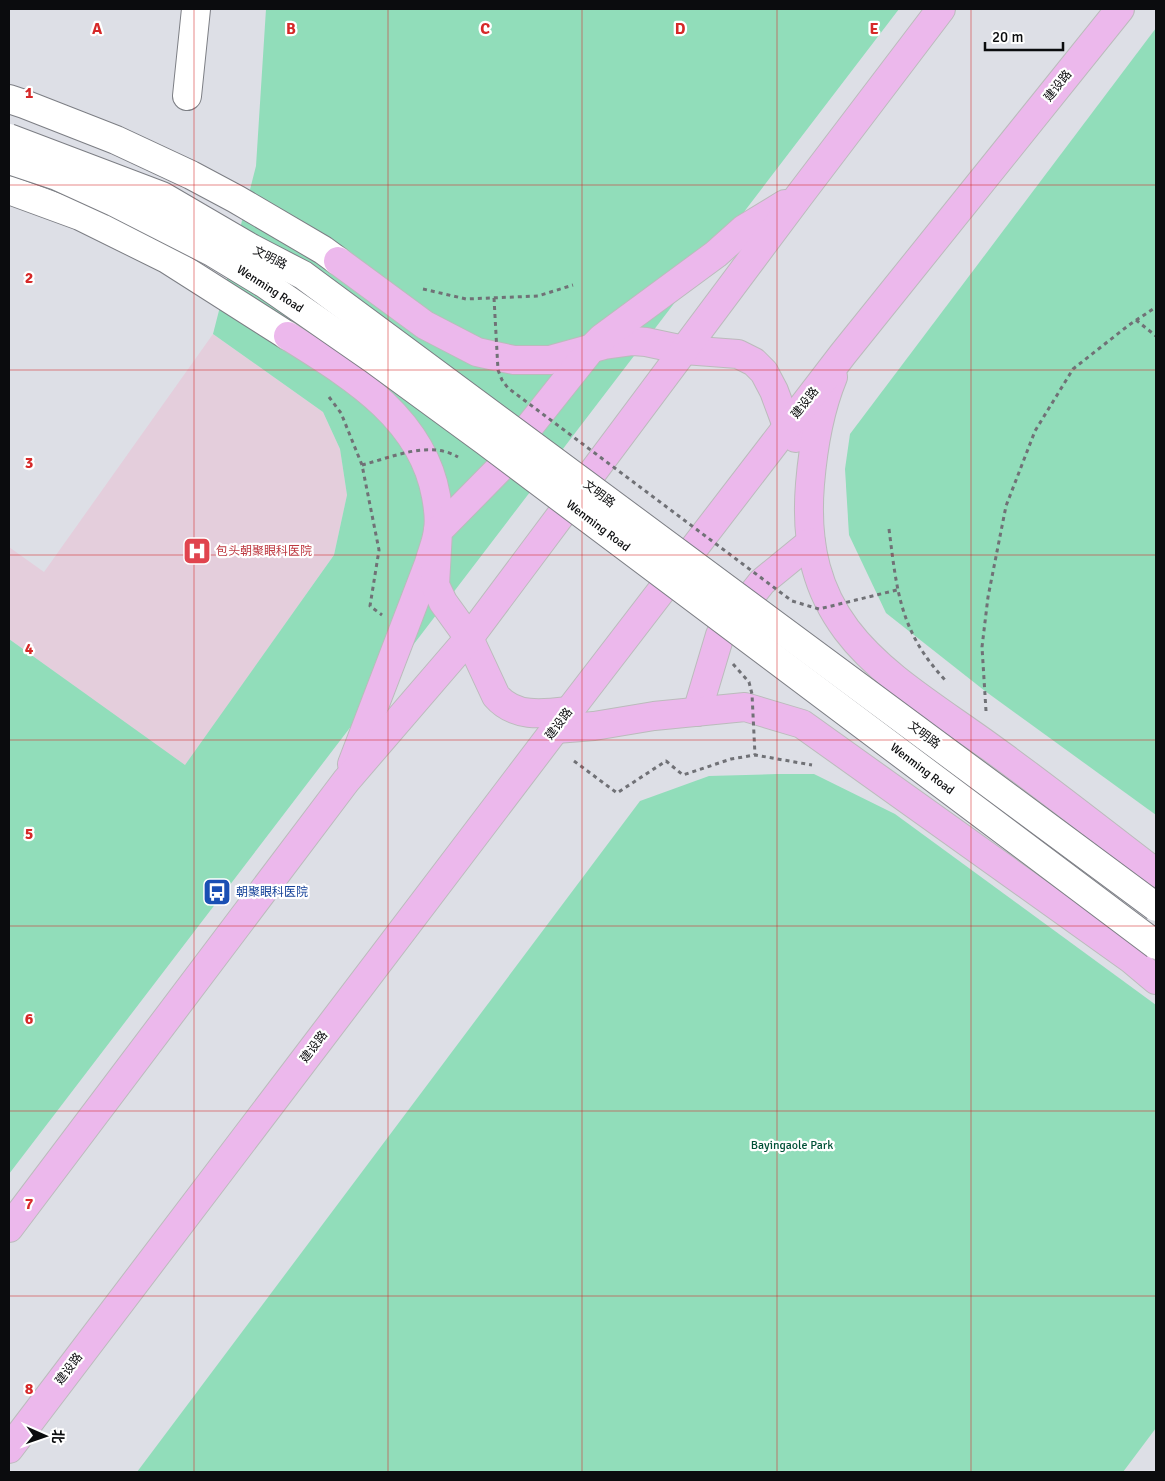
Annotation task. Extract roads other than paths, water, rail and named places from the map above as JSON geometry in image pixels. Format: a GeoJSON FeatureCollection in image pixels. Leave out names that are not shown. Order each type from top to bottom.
{"type":"FeatureCollection","features":[{"type":"Feature","properties":{"kind":"main road"},"geometry":{"type":"LineString","coordinates":[[187,96],[196,9]]}},
{"type":"Feature","properties":{"kind":"main road"},"geometry":{"type":"LineString","coordinates":[[9,1228],[346,781],[469,638],[798,196],[941,9]]}},
{"type":"Feature","properties":{"kind":"main road","name":"建设路"},"geometry":{"type":"LineString","coordinates":[[9,1449],[787,426],[1120,9]]}},
{"type":"Feature","properties":{"kind":"main road"},"geometry":{"type":"LineString","coordinates":[[9,99],[101,133],[150,155],[236,199],[323,250],[425,325],[477,352],[514,360],[550,360],[604,344],[633,341],[684,350],[738,354],[754,362],[764,372],[770,382],[787,426],[806,450],[812,470]]}},
{"type":"Feature","properties":{"kind":"main road","name":"文明路"},"geometry":{"type":"LineString","coordinates":[[9,138],[162,196],[251,248],[303,275],[1156,907]]}},
{"type":"Feature","properties":{"kind":"main road","name":"Wenming Road"},"geometry":{"type":"LineString","coordinates":[[9,160],[58,176],[114,202],[212,252],[272,289],[373,359],[485,441],[1156,945]]}},
{"type":"Feature","properties":{"kind":"main road"},"geometry":{"type":"LineString","coordinates":[[9,190],[80,216],[167,259],[338,368],[373,394],[401,421],[419,446],[431,476],[438,509],[435,585],[443,602],[469,638],[491,688],[501,702],[518,711],[531,714],[546,714],[563,720],[594,726],[654,716],[745,707],[802,724],[1131,959],[1156,980]]}},
{"type":"Feature","properties":{"kind":"main road"},"geometry":{"type":"LineString","coordinates":[[346,781],[426,571],[438,530],[502,466],[529,427],[591,349],[602,338],[716,254],[744,229],[798,196]]}},
{"type":"Feature","properties":{"kind":"main road"},"geometry":{"type":"LineString","coordinates":[[843,354],[830,386],[818,426],[809,505],[814,563],[825,595],[833,610],[854,640],[883,669],[1156,873]]}},
{"type":"Feature","properties":{"kind":"main road"},"geometry":{"type":"LineString","coordinates":[[697,712],[720,636],[762,582],[811,542]]}},
{"type":"Feature","properties":{"kind":"place","name":"包头朝聚眼科医院"},"geometry":{"type":"Point","coordinates":[197,551]}},
{"type":"Feature","properties":{"kind":"place","name":"朝聚眼科医院"},"geometry":{"type":"Point","coordinates":[217,892]}},
{"type":"Feature","properties":{"kind":"park label","name":"Bayingaole Park"},"geometry":{"type":"Point","coordinates":[792,1145]}}]}
